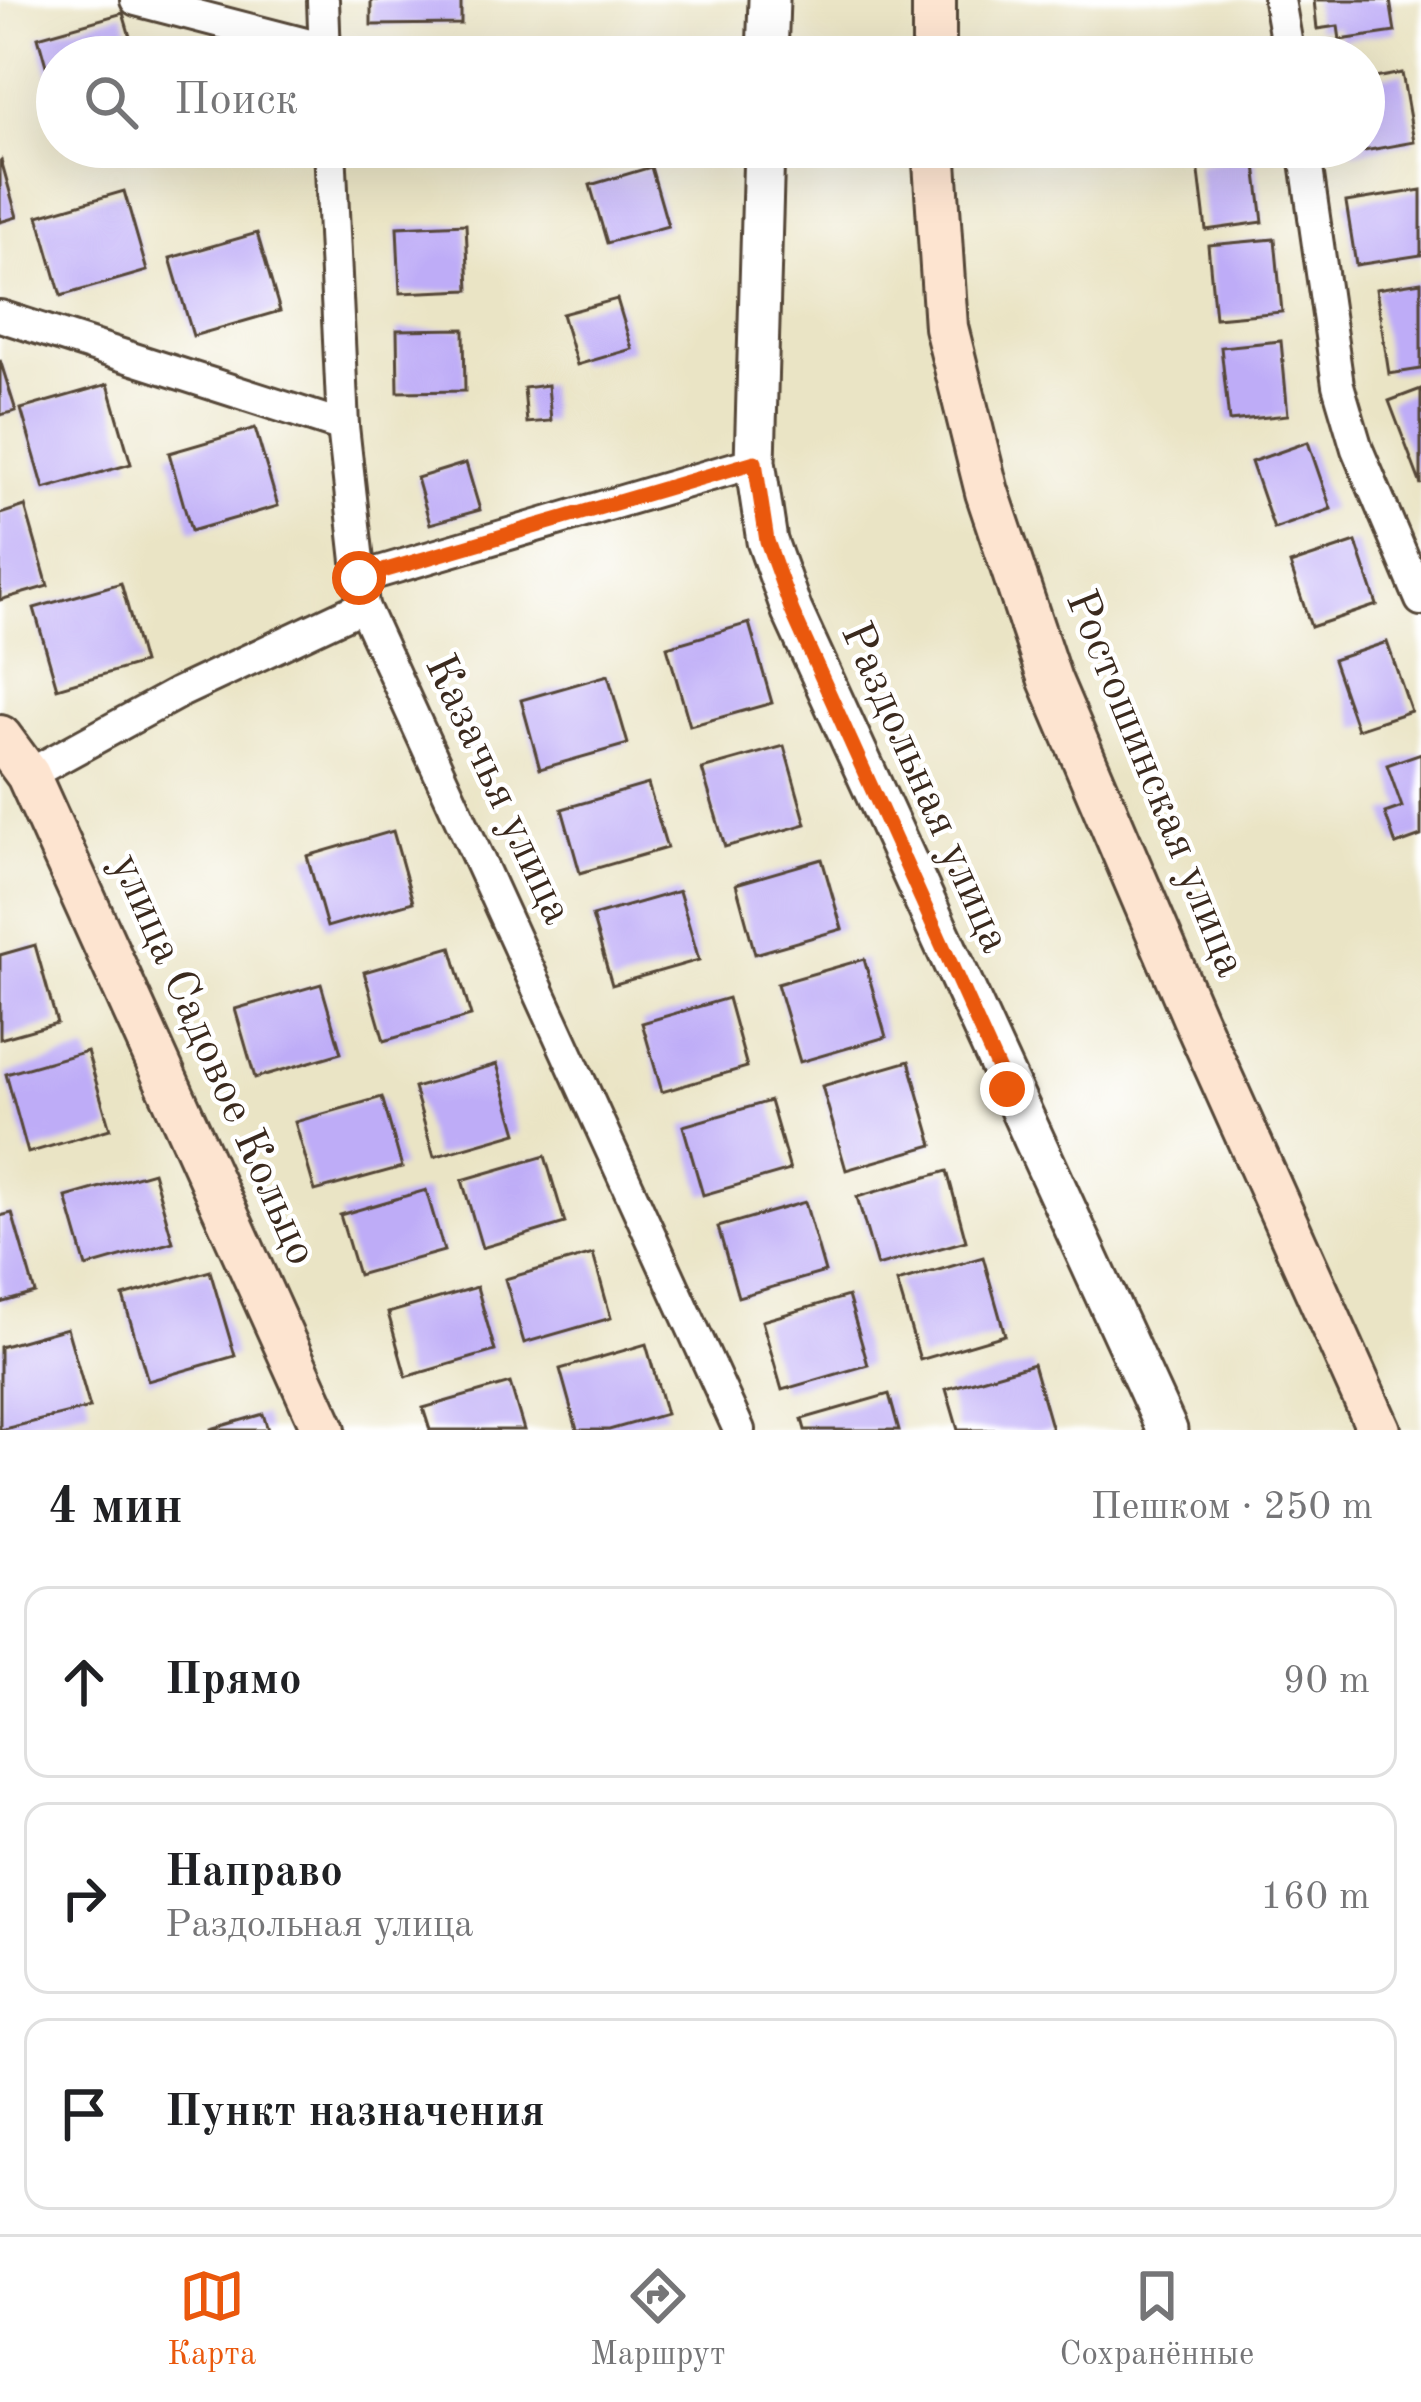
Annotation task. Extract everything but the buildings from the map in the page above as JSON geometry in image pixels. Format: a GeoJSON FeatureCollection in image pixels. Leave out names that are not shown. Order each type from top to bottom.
{"type":"FeatureCollection","features":[{"type":"Feature","properties":{"kind":"main road"},"geometry":{"type":"LineString","coordinates":[[934,0],[934,36]]}},
{"type":"Feature","properties":{"kind":"main road","name":"Ростошинская улица"},"geometry":{"type":"LineString","coordinates":[[935,168],[946,327],[987,492],[1043,659],[1196,1022],[1379,1430]]}},
{"type":"Feature","properties":{"kind":"main road","name":"улица Садовое Кольцо"},"geometry":{"type":"LineString","coordinates":[[0,737],[28,775],[324,1430]]}},
{"type":"Feature","properties":{"kind":"street"},"geometry":{"type":"LineString","coordinates":[[136,0],[264,36]]}},
{"type":"Feature","properties":{"kind":"street"},"geometry":{"type":"LineString","coordinates":[[323,0],[324,36]]}},
{"type":"Feature","properties":{"kind":"street"},"geometry":{"type":"LineString","coordinates":[[768,36],[769,0]]}},
{"type":"Feature","properties":{"kind":"street"},"geometry":{"type":"LineString","coordinates":[[1279,0],[1285,36]]}},
{"type":"Feature","properties":{"kind":"street","name":"Казачья улица"},"geometry":{"type":"LineString","coordinates":[[331,168],[344,426],[361,592],[739,1430]]}},
{"type":"Feature","properties":{"kind":"street","name":"Раздольная улица"},"geometry":{"type":"LineString","coordinates":[[763,168],[755,462],[767,541],[792,611],[1007,1089],[1167,1430]]}},
{"type":"Feature","properties":{"kind":"street"},"geometry":{"type":"LineString","coordinates":[[1307,168],[1338,385],[1357,449],[1421,600]]}},
{"type":"Feature","properties":{"kind":"street"},"geometry":{"type":"LineString","coordinates":[[0,316],[344,426]]}},
{"type":"Feature","properties":{"kind":"street"},"geometry":{"type":"LineString","coordinates":[[28,775],[361,592],[755,462]]}},
{"type":"Feature","properties":{"kind":"route"},"geometry":{"type":"LineString","coordinates":[[359,578],[755,462],[767,541],[792,611],[1007,1089]]}}]}
